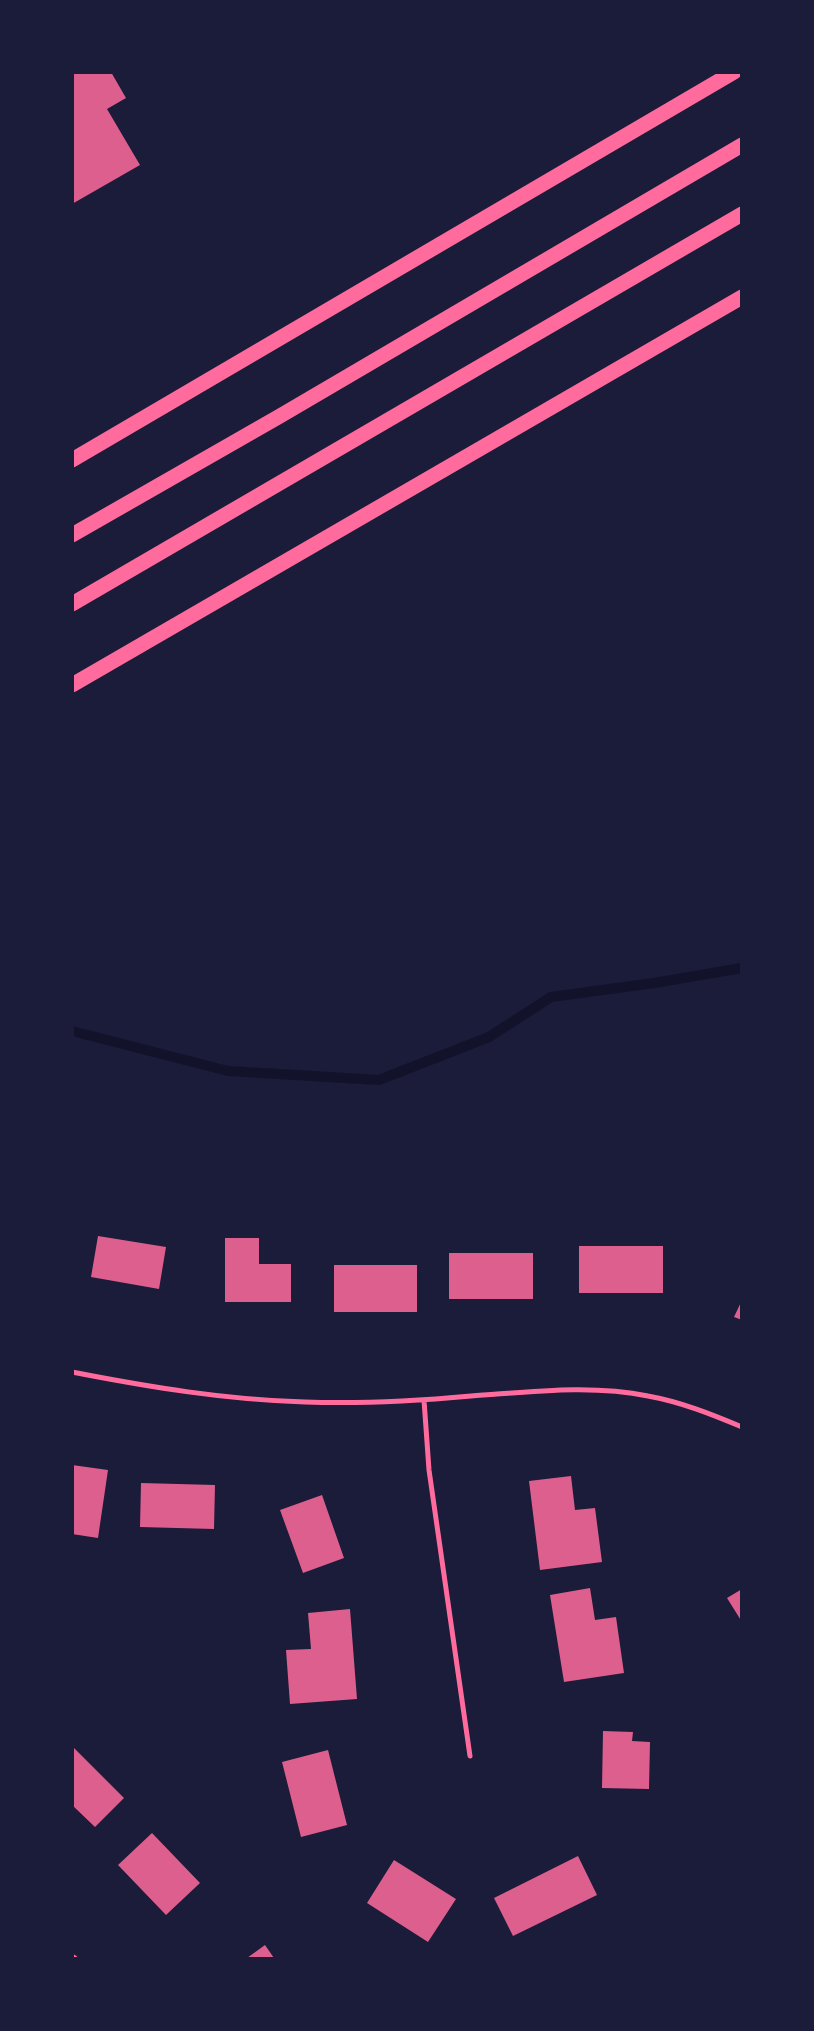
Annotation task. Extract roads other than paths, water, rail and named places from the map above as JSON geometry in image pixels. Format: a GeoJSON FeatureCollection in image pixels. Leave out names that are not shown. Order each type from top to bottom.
{"type":"FeatureCollection","features":[{"type":"Feature","properties":{"kind":"highway"},"geometry":{"type":"LineString","coordinates":[[72,460],[734,72]]}},
{"type":"Feature","properties":{"kind":"highway"},"geometry":{"type":"LineString","coordinates":[[72,535],[742,145]]}},
{"type":"Feature","properties":{"kind":"highway"},"geometry":{"type":"LineString","coordinates":[[72,604],[742,214]]}},
{"type":"Feature","properties":{"kind":"highway"},"geometry":{"type":"LineString","coordinates":[[72,685],[742,297]]}},
{"type":"Feature","properties":{"kind":"highway"},"geometry":{"type":"LineString","coordinates":[[638,356],[742,309]]}},
{"type":"Feature","properties":{"kind":"street"},"geometry":{"type":"LineString","coordinates":[[72,1372],[137,1384],[229,1397],[305,1402],[424,1400],[549,1390],[608,1390],[647,1395],[680,1403],[742,1427]]}},
{"type":"Feature","properties":{"kind":"street"},"geometry":{"type":"LineString","coordinates":[[424,1400],[430,1470],[470,1756]]}},
{"type":"Feature","properties":{"kind":"waterway"},"geometry":{"type":"LineString","coordinates":[[72,1031],[228,1071],[379,1080],[489,1037],[551,997],[654,983],[742,968]]}}]}
